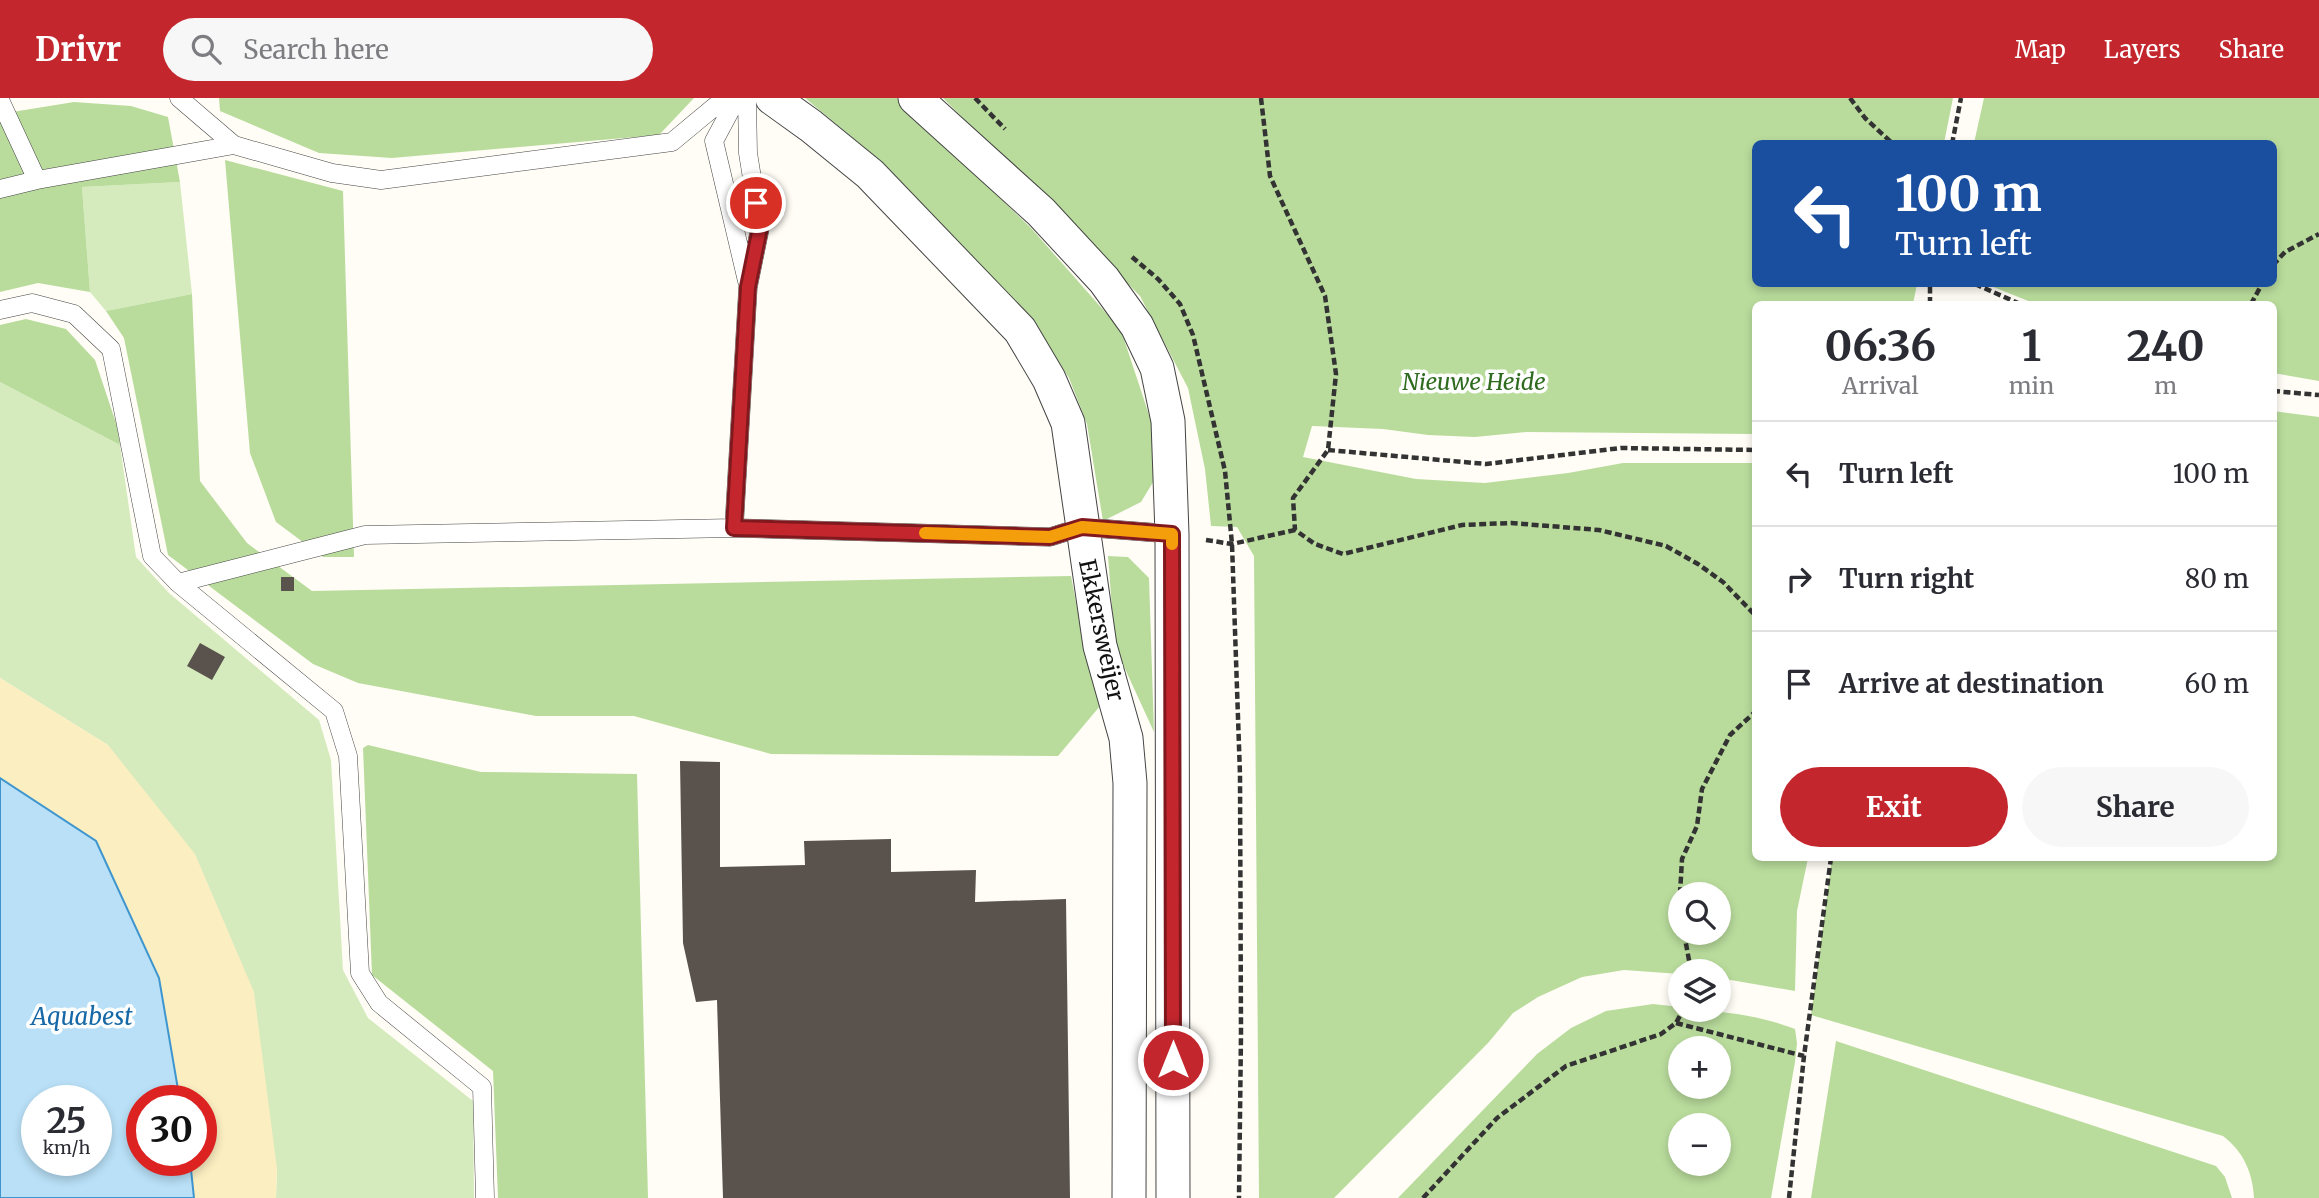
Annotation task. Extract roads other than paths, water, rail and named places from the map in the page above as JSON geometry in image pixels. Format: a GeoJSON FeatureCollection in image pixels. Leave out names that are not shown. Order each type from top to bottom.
{"type":"FeatureCollection","features":[{"type":"Feature","properties":{"kind":"street","name":"Ekkersweijer"},"geometry":{"type":"LineString","coordinates":[[772,98],[870,174],[1020,330],[1049,379],[1068,423],[1100,646],[1126,738],[1130,783],[1129,1198]]}},
{"type":"Feature","properties":{"kind":"street"},"geometry":{"type":"LineString","coordinates":[[915,98],[1041,212],[1104,280],[1137,326],[1157,368],[1168,421],[1172,534],[1173,1198]]}},
{"type":"Feature","properties":{"kind":"lane"},"geometry":{"type":"LineString","coordinates":[[179,98],[234,145],[332,173],[381,180],[671,142],[725,98]]}},
{"type":"Feature","properties":{"kind":"lane"},"geometry":{"type":"LineString","coordinates":[[737,98],[714,141],[748,287]]}},
{"type":"Feature","properties":{"kind":"lane"},"geometry":{"type":"LineString","coordinates":[[734,528],[748,287],[760,228],[748,153],[747,98]]}},
{"type":"Feature","properties":{"kind":"lane"},"geometry":{"type":"LineString","coordinates":[[0,100],[37,180]]}},
{"type":"Feature","properties":{"kind":"lane"},"geometry":{"type":"LineString","coordinates":[[0,189],[234,145]]}},
{"type":"Feature","properties":{"kind":"lane"},"geometry":{"type":"LineString","coordinates":[[0,310],[32,303],[74,314],[111,349],[152,556],[178,583],[334,711],[348,756],[360,973],[379,1003],[482,1087],[485,1198]]}},
{"type":"Feature","properties":{"kind":"lane"},"geometry":{"type":"LineString","coordinates":[[178,583],[365,535],[734,528],[1050,537],[1082,527],[1172,534]]}},
{"type":"Feature","properties":{"kind":"water","name":"Aquabest"},"geometry":{"type":"Polygon","coordinates":[[[0,778],[96,841],[159,978],[177,1085],[126,1085],[126,1176],[192,1176],[194,1198],[0,1198],[0,778]]]}},
{"type":"Feature","properties":{"kind":"park label","name":"Nieuwe Heide"},"geometry":{"type":"Point","coordinates":[1474,381]}}]}
